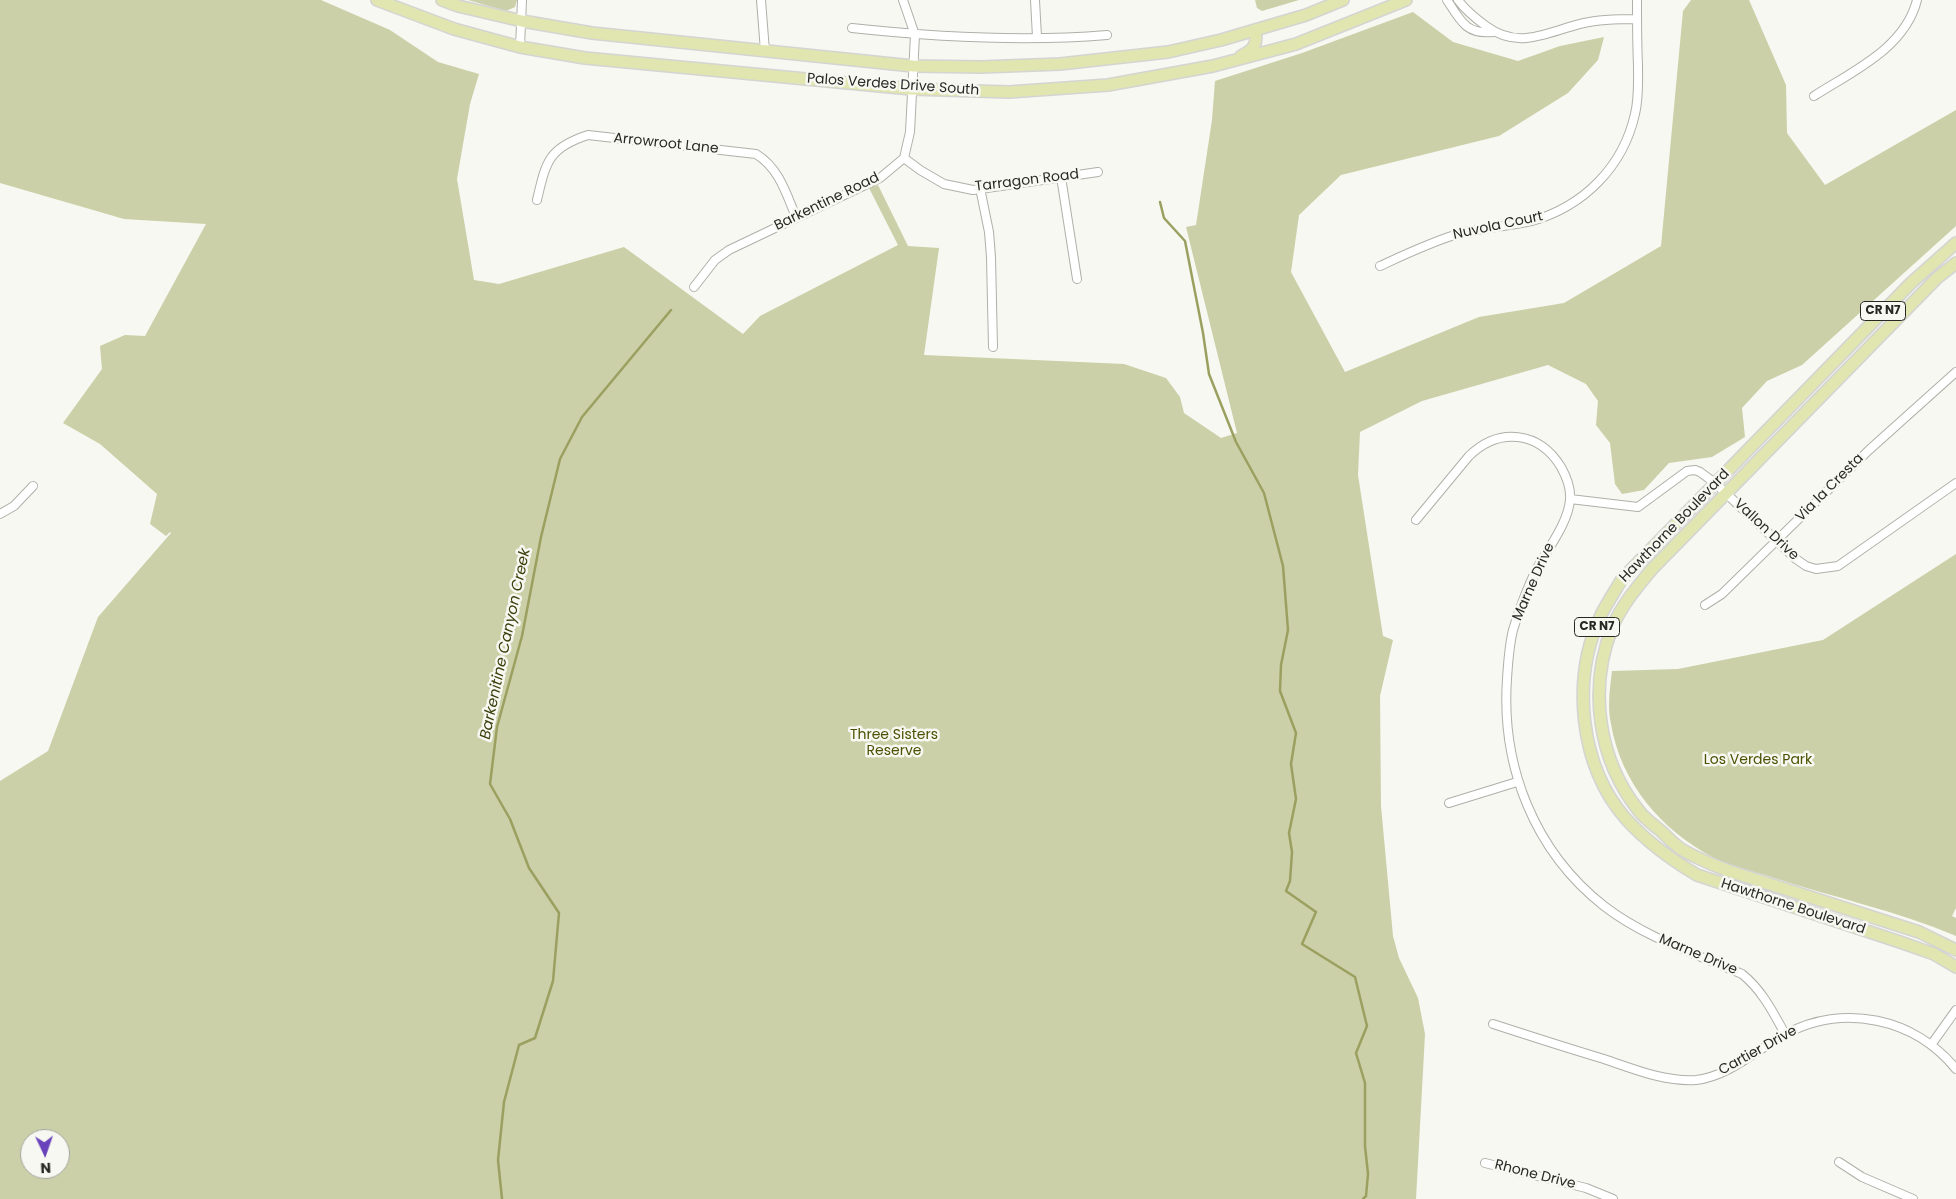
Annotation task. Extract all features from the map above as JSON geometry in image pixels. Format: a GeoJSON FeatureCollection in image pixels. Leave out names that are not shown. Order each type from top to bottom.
{"type":"FeatureCollection","features":[{"type":"Feature","properties":{"kind":"main road","name":"Palos Verdes Drive South"},"geometry":{"type":"LineString","coordinates":[[377,0],[454,29],[520,46],[585,58],[911,88],[1009,92],[1108,85],[1201,69],[1253,57],[1296,44],[1406,0]]}},
{"type":"Feature","properties":{"kind":"main road","name":"Palos Verdes Drive South"},"geometry":{"type":"LineString","coordinates":[[442,0],[458,6],[522,22],[592,33],[913,66],[981,67],[1060,64],[1168,52],[1221,40],[1306,15],[1343,0]]}},
{"type":"Feature","properties":{"kind":"main road"},"geometry":{"type":"LineString","coordinates":[[1201,69],[1243,56],[1252,50],[1257,39],[1254,30]]}},
{"type":"Feature","properties":{"kind":"main road","name":"Hawthorne Boulevard"},"geometry":{"type":"LineString","coordinates":[[1956,243],[1911,283],[1622,579],[1601,615],[1589,650],[1584,687],[1585,726],[1592,758],[1607,791],[1625,817],[1651,844],[1697,876],[1900,942],[1934,954],[1956,966]]}},
{"type":"Feature","properties":{"kind":"main road","name":"Hawthorne Boulevard"},"geometry":{"type":"LineString","coordinates":[[1956,263],[1937,278],[1652,569],[1628,598],[1612,628],[1602,664],[1599,690],[1603,738],[1611,765],[1624,790],[1640,813],[1680,848],[1700,860],[1729,871],[1920,932],[1956,950]]}},
{"type":"Feature","properties":{"kind":"main road"},"geometry":{"type":"LineString","coordinates":[[1618,806],[1626,810],[1654,838],[1661,839],[1665,835]]}},
{"type":"Feature","properties":{"kind":"street"},"geometry":{"type":"LineString","coordinates":[[520,46],[522,0]]}},
{"type":"Feature","properties":{"kind":"street"},"geometry":{"type":"LineString","coordinates":[[761,0],[765,51]]}},
{"type":"Feature","properties":{"kind":"street"},"geometry":{"type":"LineString","coordinates":[[903,0],[915,35],[910,132],[904,158]]}},
{"type":"Feature","properties":{"kind":"street"},"geometry":{"type":"LineString","coordinates":[[1035,0],[1037,37]]}},
{"type":"Feature","properties":{"kind":"street"},"geometry":{"type":"LineString","coordinates":[[1447,0],[1468,28],[1479,34],[1493,32]]}},
{"type":"Feature","properties":{"kind":"street"},"geometry":{"type":"LineString","coordinates":[[1458,0],[1472,17],[1493,32],[1515,40],[1546,35],[1583,23],[1637,19]]}},
{"type":"Feature","properties":{"kind":"street","name":"Nuvola Court"},"geometry":{"type":"LineString","coordinates":[[1380,266],[1451,236],[1531,221],[1547,216],[1580,199],[1594,188],[1616,159],[1631,130],[1636,113],[1638,96],[1637,0]]}},
{"type":"Feature","properties":{"kind":"street"},"geometry":{"type":"LineString","coordinates":[[1814,96],[1882,51],[1897,38],[1908,24],[1917,0]]}},
{"type":"Feature","properties":{"kind":"street"},"geometry":{"type":"LineString","coordinates":[[852,28],[915,35],[1037,37],[1107,35]]}},
{"type":"Feature","properties":{"kind":"street","name":"Arrowroot Lane"},"geometry":{"type":"LineString","coordinates":[[537,200],[544,168],[554,153],[572,140],[588,135],[756,154],[767,160],[778,174],[796,217]]}},
{"type":"Feature","properties":{"kind":"street","name":"Tarragon Road"},"geometry":{"type":"LineString","coordinates":[[904,158],[944,184],[973,190],[1098,172]]}},
{"type":"Feature","properties":{"kind":"street","name":"Barkentine Road"},"geometry":{"type":"LineString","coordinates":[[694,287],[715,260],[729,250],[880,178],[904,158]]}},
{"type":"Feature","properties":{"kind":"street"},"geometry":{"type":"LineString","coordinates":[[1061,177],[1076,279]]}},
{"type":"Feature","properties":{"kind":"street"},"geometry":{"type":"LineString","coordinates":[[980,188],[989,232],[993,347]]}},
{"type":"Feature","properties":{"kind":"street","name":"Via la Cresta"},"geometry":{"type":"LineString","coordinates":[[1705,605],[1722,594],[1868,450],[1956,372]]}},
{"type":"Feature","properties":{"kind":"street"},"geometry":{"type":"LineString","coordinates":[[1416,520],[1478,447],[1506,436],[1533,440],[1546,447],[1564,474],[1569,486],[1570,499]]}},
{"type":"Feature","properties":{"kind":"street","name":"Vallon Drive"},"geometry":{"type":"LineString","coordinates":[[1570,499],[1638,508],[1687,471],[1695,470],[1728,493],[1796,559],[1816,570],[1838,566],[1956,483]]}},
{"type":"Feature","properties":{"kind":"street"},"geometry":{"type":"LineString","coordinates":[[0,514],[14,506],[33,486]]}},
{"type":"Feature","properties":{"kind":"street","name":"Marne Drive"},"geometry":{"type":"LineString","coordinates":[[1570,499],[1566,516],[1536,572],[1513,631],[1508,668],[1506,720],[1517,782],[1529,811],[1550,848],[1580,883],[1603,905],[1652,935],[1742,974],[1755,984],[1761,992],[1785,1034]]}},
{"type":"Feature","properties":{"kind":"street"},"geometry":{"type":"LineString","coordinates":[[1449,803],[1517,782]]}},
{"type":"Feature","properties":{"kind":"street"},"geometry":{"type":"LineString","coordinates":[[1932,1044],[1956,1010]]}},
{"type":"Feature","properties":{"kind":"street","name":"Cartier Drive"},"geometry":{"type":"LineString","coordinates":[[1493,1024],[1663,1078],[1697,1080],[1720,1074],[1785,1034],[1805,1025],[1846,1016],[1865,1017],[1886,1022],[1909,1031],[1932,1044],[1956,1069]]}},
{"type":"Feature","properties":{"kind":"street"},"geometry":{"type":"LineString","coordinates":[[1838,1162],[1877,1184],[1913,1199]]}},
{"type":"Feature","properties":{"kind":"street","name":"Rhone Drive"},"geometry":{"type":"LineString","coordinates":[[1485,1163],[1586,1188],[1613,1199]]}},
{"type":"Feature","properties":{"kind":"green space","name":"Three Sisters Reserve"},"geometry":{"type":"Polygon","coordinates":[[[0,0],[321,0],[390,30],[438,62],[479,74],[470,104],[457,179],[474,280],[499,284],[624,247],[743,334],[760,316],[898,245],[869,188],[878,185],[908,246],[939,248],[924,355],[1124,364],[1166,378],[1180,397],[1184,413],[1221,438],[1237,433],[1186,227],[1196,225],[1212,120],[1215,81],[1302,53],[1413,12],[1453,42],[1518,61],[1560,46],[1604,37],[1598,60],[1568,93],[1499,136],[1341,175],[1299,215],[1291,272],[1345,372],[1479,317],[1564,303],[1661,246],[1683,11],[1691,0],[1749,0],[1786,85],[1787,133],[1825,185],[1956,110],[1956,226],[1802,365],[1767,381],[1742,408],[1745,437],[1712,457],[1669,463],[1644,490],[1622,494],[1615,484],[1610,443],[1596,425],[1598,401],[1586,384],[1548,365],[1422,401],[1360,432],[1358,475],[1383,636],[1393,640],[1380,696],[1381,806],[1393,936],[1399,958],[1418,998],[1425,1034],[1416,1199],[0,1199],[0,781],[48,751],[98,617],[171,533],[166,536],[150,524],[157,494],[100,444],[63,423],[102,369],[100,346],[125,335],[145,336],[206,224],[124,219],[0,183],[0,0]]]}},
{"type":"Feature","properties":{"kind":"green space"},"geometry":{"type":"Polygon","coordinates":[[[468,0],[517,0],[515,7],[506,11],[468,0]]]}},
{"type":"Feature","properties":{"kind":"green space"},"geometry":{"type":"Polygon","coordinates":[[[1255,0],[1299,0],[1262,11],[1257,8],[1255,0]]]}},
{"type":"Feature","properties":{"kind":"green space","name":"Los Verdes Park"},"geometry":{"type":"Polygon","coordinates":[[[1956,554],[1956,908],[1952,916],[1956,918],[1956,936],[1888,912],[1742,869],[1714,858],[1677,834],[1646,803],[1624,766],[1616,746],[1609,711],[1612,671],[1678,669],[1823,640],[1956,554]]]}},
{"type":"Feature","properties":{"kind":"waterway"},"geometry":{"type":"LineString","coordinates":[[1160,202],[1164,218],[1185,241],[1209,374],[1236,442],[1264,493],[1283,566],[1288,630],[1281,665],[1280,691],[1296,733],[1291,764],[1296,799],[1289,833],[1292,852],[1290,881],[1286,891],[1316,912],[1302,944],[1355,977],[1367,1026],[1356,1053],[1365,1083],[1365,1146],[1368,1174],[1366,1196],[1363,1199]]}},
{"type":"Feature","properties":{"kind":"waterway","name":"Barkenitine Canyon Creek"},"geometry":{"type":"LineString","coordinates":[[502,1199],[498,1160],[504,1102],[519,1045],[535,1038],[553,981],[559,913],[529,868],[510,819],[490,784],[497,727],[522,636],[541,537],[560,459],[582,417],[671,310]]}}]}
